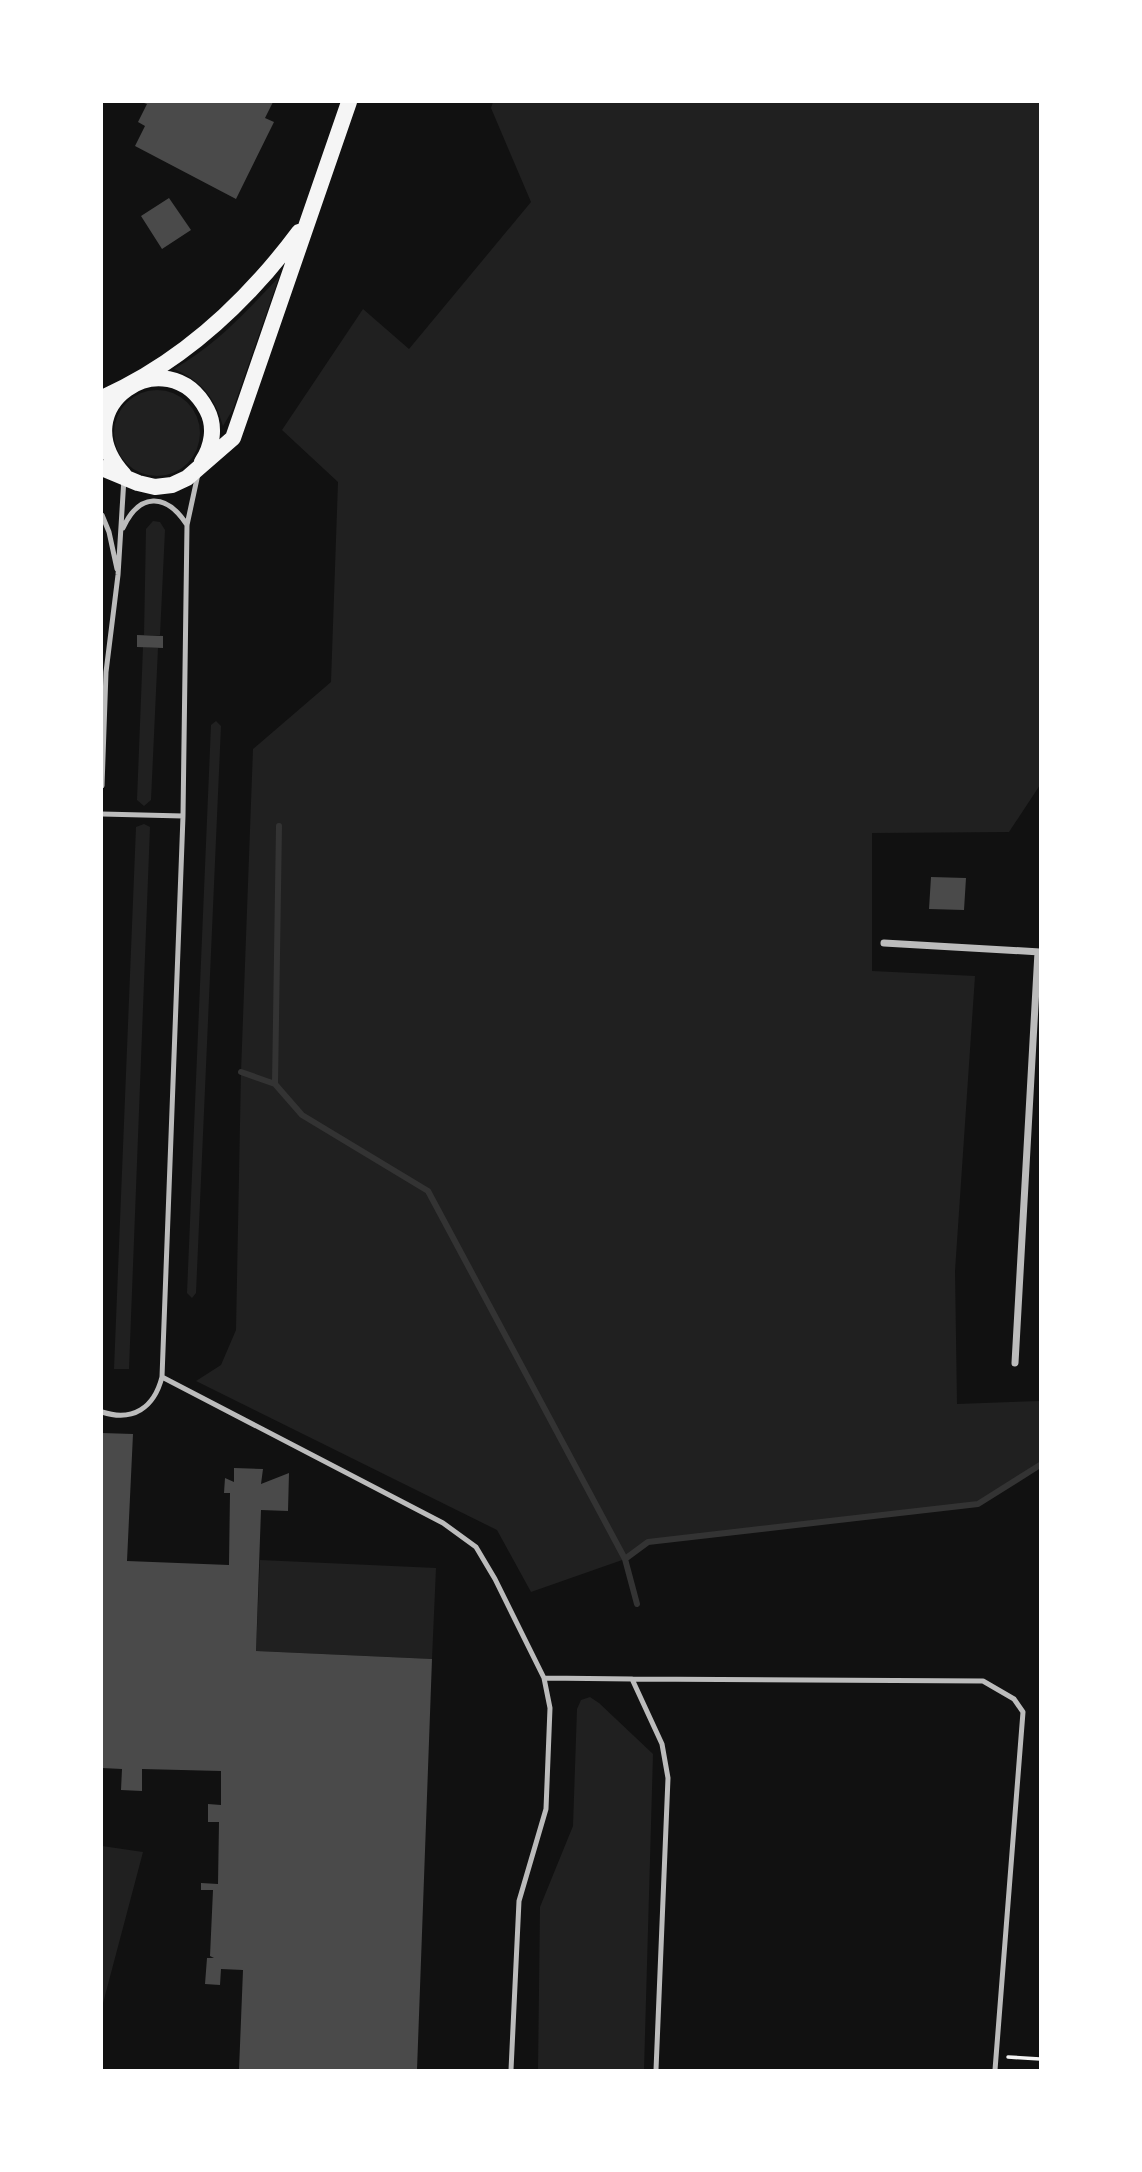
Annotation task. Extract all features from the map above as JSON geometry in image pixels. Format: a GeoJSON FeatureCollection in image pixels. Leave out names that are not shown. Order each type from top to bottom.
{"type":"FeatureCollection","features":[{"type":"Feature","properties":{"kind":"main road"},"geometry":{"type":"LineString","coordinates":[[102,468],[138,483],[155,487],[172,485],[187,478],[223,449],[239,428],[349,102]]}},
{"type":"Feature","properties":{"kind":"main road"},"geometry":{"type":"LineString","coordinates":[[102,398],[132,384],[173,358],[225,317],[271,267],[307,221]]}},
{"type":"Feature","properties":{"kind":"main road"},"geometry":{"type":"LineString","coordinates":[[124,475],[108,454],[103,428],[113,403],[132,384],[150,379],[169,379],[186,386],[200,398],[209,415],[212,433],[209,451],[199,467]]}},
{"type":"Feature","properties":{"kind":"street"},"geometry":{"type":"LineString","coordinates":[[884,943],[1039,952],[1015,1363]]}},
{"type":"Feature","properties":{"kind":"lane"},"geometry":{"type":"LineString","coordinates":[[102,1412],[117,1417],[131,1415],[147,1407],[158,1394],[162,1377],[183,816],[187,525],[199,467]]}},
{"type":"Feature","properties":{"kind":"lane"},"geometry":{"type":"LineString","coordinates":[[102,786],[104,671],[118,575],[124,475]]}},
{"type":"Feature","properties":{"kind":"lane"},"geometry":{"type":"LineString","coordinates":[[121,531],[134,508],[148,502],[165,503],[178,511],[187,525]]}},
{"type":"Feature","properties":{"kind":"lane"},"geometry":{"type":"LineString","coordinates":[[102,515],[109,532],[118,575]]}},
{"type":"Feature","properties":{"kind":"lane"},"geometry":{"type":"LineString","coordinates":[[102,814],[183,816]]}},
{"type":"Feature","properties":{"kind":"lane"},"geometry":{"type":"LineString","coordinates":[[162,1377],[443,1522],[476,1547],[544,1678],[550,1708],[546,1809],[520,1901],[511,2070]]}},
{"type":"Feature","properties":{"kind":"lane"},"geometry":{"type":"LineString","coordinates":[[544,1678],[983,1681],[1014,1699],[1023,1712],[995,2070]]}},
{"type":"Feature","properties":{"kind":"lane"},"geometry":{"type":"LineString","coordinates":[[632,1679],[662,1744],[668,1778],[656,2070]]}},
{"type":"Feature","properties":{"kind":"path"},"geometry":{"type":"LineString","coordinates":[[996,2056],[1041,2059]]}},
{"type":"Feature","properties":{"kind":"shaded area"},"geometry":{"type":"Polygon","coordinates":[[[493,102],[1040,102],[1040,785],[1009,832],[872,833],[872,971],[975,976],[955,1271],[957,1404],[1040,1401],[1040,1465],[978,1504],[648,1542],[625,1559],[531,1592],[497,1530],[196,1381],[221,1365],[236,1330],[241,1072],[253,749],[331,682],[338,482],[282,430],[363,309],[409,349],[531,202],[491,108],[493,102]]]}},
{"type":"Feature","properties":{"kind":"shaded area"},"geometry":{"type":"Polygon","coordinates":[[[279,277],[233,409],[223,426],[206,391],[174,369],[217,339],[279,277]]]}},
{"type":"Feature","properties":{"kind":"shaded area"},"geometry":{"type":"Polygon","coordinates":[[[149,390],[165,390],[188,402],[197,416],[200,433],[197,450],[188,464],[165,476],[149,476],[133,469],[121,457],[114,441],[114,425],[121,409],[133,397],[149,390]]]}},
{"type":"Feature","properties":{"kind":"shaded area"},"geometry":{"type":"Polygon","coordinates":[[[153,521],[160,522],[165,530],[160,635],[144,635],[146,529],[153,521]]]}},
{"type":"Feature","properties":{"kind":"shaded area"},"geometry":{"type":"Polygon","coordinates":[[[143,647],[158,648],[151,800],[144,806],[137,800],[143,647]]]}},
{"type":"Feature","properties":{"kind":"shaded area"},"geometry":{"type":"Polygon","coordinates":[[[216,721],[221,726],[196,1293],[192,1298],[187,1293],[211,725],[216,721]]]}},
{"type":"Feature","properties":{"kind":"shaded area"},"geometry":{"type":"Polygon","coordinates":[[[144,824],[150,827],[129,1369],[114,1369],[136,827],[144,824]]]}},
{"type":"Feature","properties":{"kind":"shaded area"},"geometry":{"type":"Polygon","coordinates":[[[260,1560],[436,1568],[432,1659],[256,1651],[260,1560]]]}},
{"type":"Feature","properties":{"kind":"shaded area"},"geometry":{"type":"Polygon","coordinates":[[[590,1697],[653,1754],[644,2070],[538,2070],[540,1907],[573,1826],[577,1709],[581,1700],[590,1697]]]}},
{"type":"Feature","properties":{"kind":"shaded area"},"geometry":{"type":"Polygon","coordinates":[[[102,1846],[143,1852],[102,2007],[102,1846]]]}},
{"type":"Feature","properties":{"kind":"building"},"geometry":{"type":"Polygon","coordinates":[[[141,102],[273,102],[265,118],[274,122],[236,199],[135,146],[145,126],[138,122],[147,104],[141,102]]]}},
{"type":"Feature","properties":{"kind":"building"},"geometry":{"type":"Polygon","coordinates":[[[169,198],[191,230],[162,249],[141,216],[169,198]]]}},
{"type":"Feature","properties":{"kind":"building"},"geometry":{"type":"Polygon","coordinates":[[[137,635],[163,636],[163,648],[137,647],[137,635]]]}},
{"type":"Feature","properties":{"kind":"building"},"geometry":{"type":"Polygon","coordinates":[[[931,877],[966,878],[964,910],[929,909],[931,877]]]}},
{"type":"Feature","properties":{"kind":"building"},"geometry":{"type":"Polygon","coordinates":[[[102,1433],[133,1434],[127,1561],[229,1565],[230,1493],[224,1493],[225,1478],[234,1482],[234,1468],[263,1469],[261,1484],[289,1473],[288,1511],[261,1510],[256,1651],[432,1659],[417,2070],[239,2070],[243,1970],[221,1969],[220,1985],[205,1984],[207,1958],[214,1958],[210,1956],[213,1890],[201,1890],[201,1883],[218,1884],[219,1822],[208,1822],[208,1804],[221,1805],[221,1771],[142,1769],[142,1791],[121,1790],[122,1769],[102,1768],[102,1433]]]}},
{"type":"Feature","properties":{"kind":"waterway"},"geometry":{"type":"LineString","coordinates":[[275,1084],[279,826]]}},
{"type":"Feature","properties":{"kind":"waterway"},"geometry":{"type":"LineString","coordinates":[[241,1072],[275,1084],[302,1115],[428,1191],[625,1559],[637,1604]]}},
{"type":"Feature","properties":{"kind":"waterway"},"geometry":{"type":"LineString","coordinates":[[625,1559],[648,1542],[978,1504],[1040,1465]]}}]}
